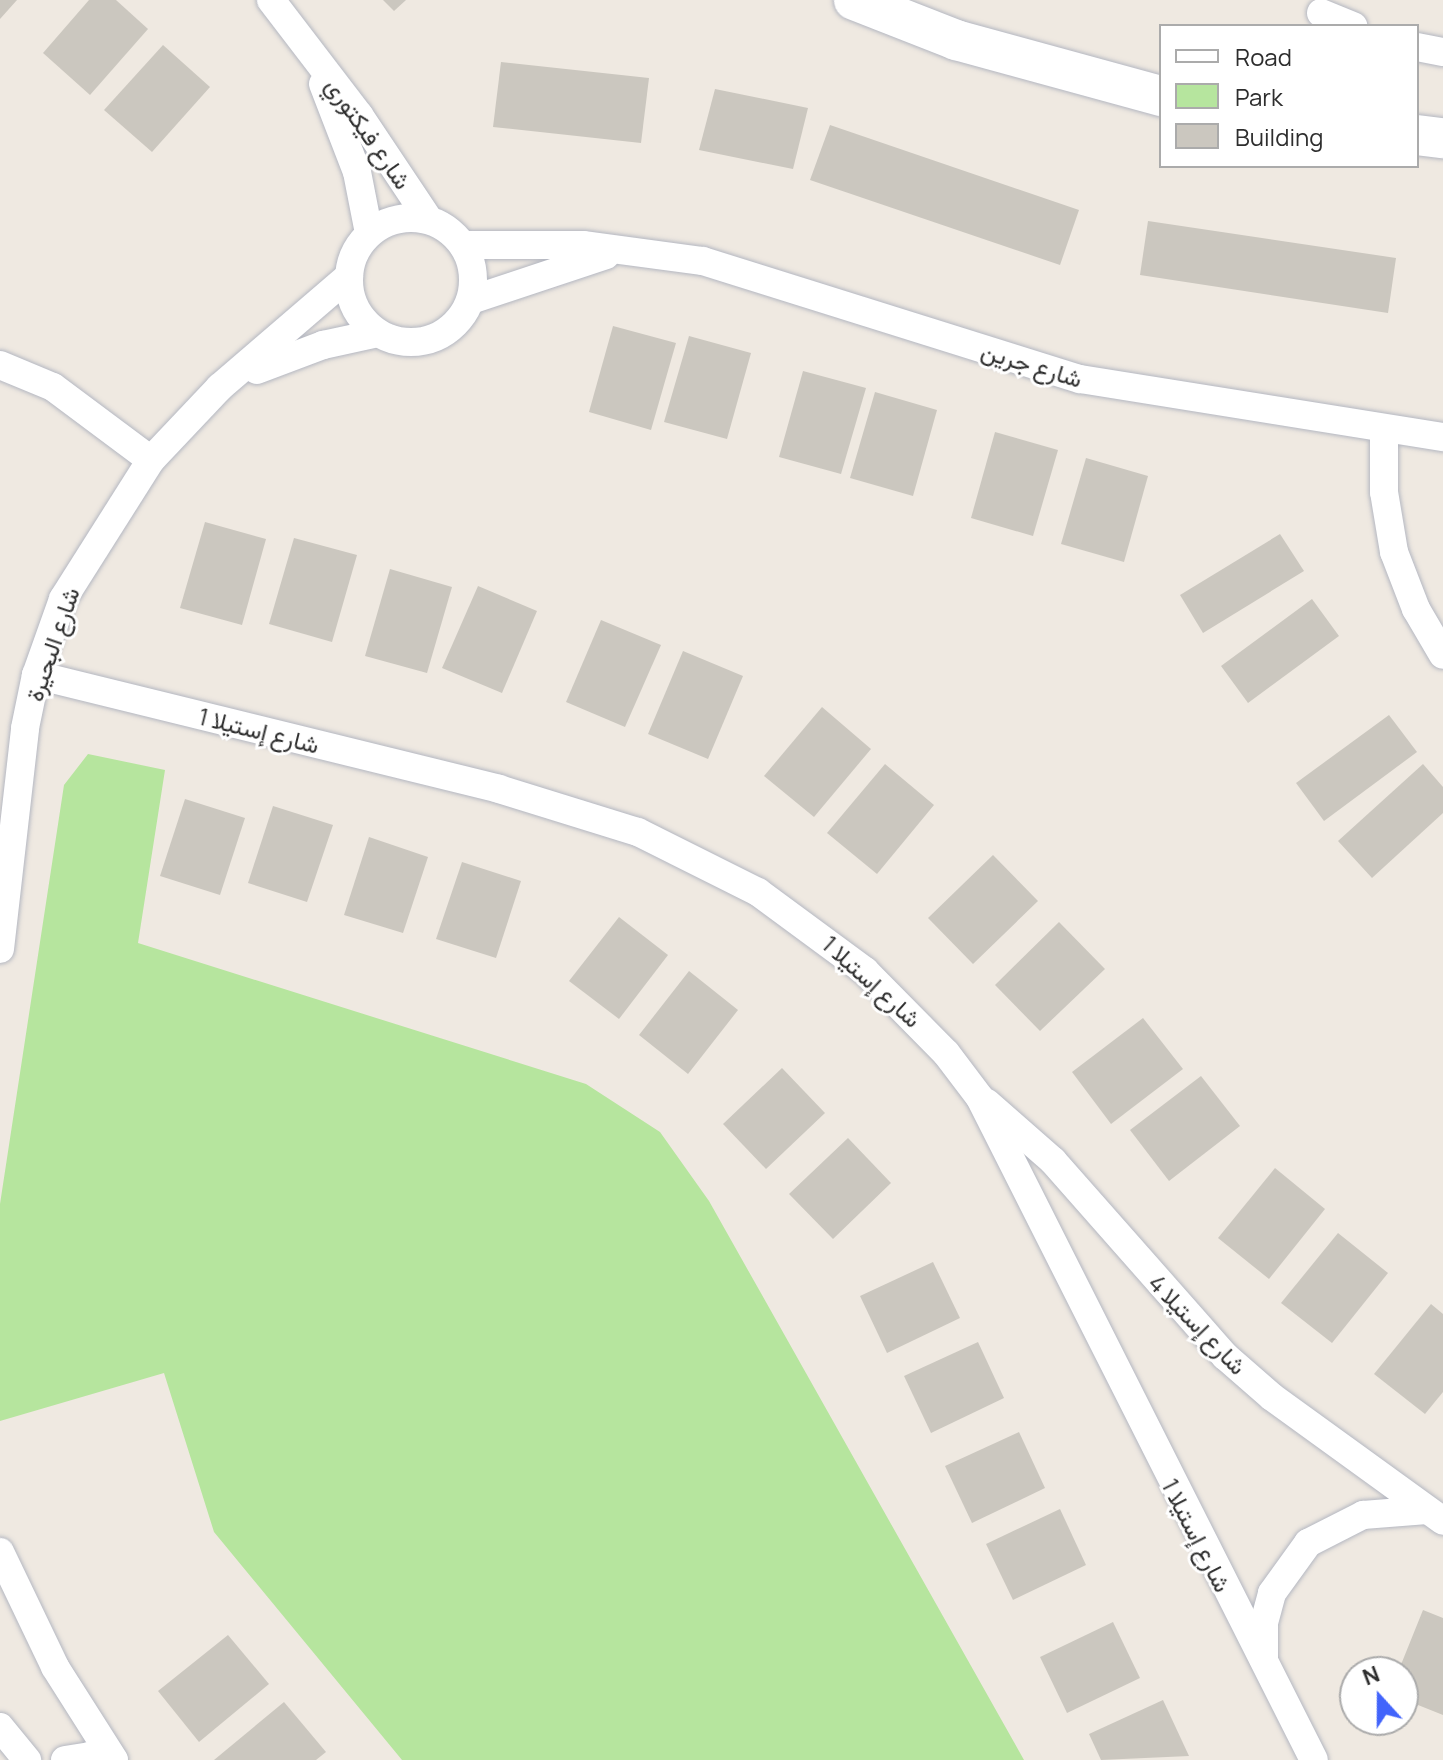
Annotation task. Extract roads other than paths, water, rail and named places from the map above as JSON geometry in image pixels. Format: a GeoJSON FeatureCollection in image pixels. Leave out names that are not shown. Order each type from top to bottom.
{"type":"FeatureCollection","features":[{"type":"Feature","properties":{"kind":"main road"},"geometry":{"type":"LineString","coordinates":[[854,0],[956,40],[1159,95]]}},
{"type":"Feature","properties":{"kind":"main road"},"geometry":{"type":"LineString","coordinates":[[1419,135],[1443,138]]}},
{"type":"Feature","properties":{"kind":"street","name":"شارع فيكتوري"},"geometry":{"type":"LineString","coordinates":[[271,0],[308,46],[429,220]]}},
{"type":"Feature","properties":{"kind":"street"},"geometry":{"type":"LineString","coordinates":[[1321,13],[1348,24]]}},
{"type":"Feature","properties":{"kind":"street","name":"شارع فيكتوري"},"geometry":{"type":"LineString","coordinates":[[308,46],[357,172],[369,233]]}},
{"type":"Feature","properties":{"kind":"street"},"geometry":{"type":"LineString","coordinates":[[1419,47],[1443,52]]}},
{"type":"Feature","properties":{"kind":"street"},"geometry":{"type":"LineString","coordinates":[[398,220],[429,220],[463,245],[472,262],[471,300],[460,320],[421,341],[398,341],[378,333],[361,318],[349,276],[369,233],[398,220]]}},
{"type":"Feature","properties":{"kind":"street","name":"شارع جرين"},"geometry":{"type":"LineString","coordinates":[[463,245],[536,243],[631,251],[738,269],[1080,379],[1384,431],[1443,437]]}},
{"type":"Feature","properties":{"kind":"street","name":"شارع جرين"},"geometry":{"type":"LineString","coordinates":[[471,300],[552,270],[631,251]]}},
{"type":"Feature","properties":{"kind":"street","name":"شارع البحيرة"},"geometry":{"type":"LineString","coordinates":[[0,949],[25,728],[36,675],[63,599],[151,460],[220,387],[349,276]]}},
{"type":"Feature","properties":{"kind":"street","name":"شارع البحيرة"},"geometry":{"type":"LineString","coordinates":[[220,387],[310,350],[378,333]]}},
{"type":"Feature","properties":{"kind":"street"},"geometry":{"type":"LineString","coordinates":[[0,365],[53,387],[151,460]]}},
{"type":"Feature","properties":{"kind":"street"},"geometry":{"type":"LineString","coordinates":[[1384,431],[1384,492],[1394,552],[1416,609],[1443,655]]}},
{"type":"Feature","properties":{"kind":"street","name":"شارع إستيلا 1"},"geometry":{"type":"LineString","coordinates":[[36,675],[499,789],[638,832],[699,859],[813,929],[865,971],[946,1053],[980,1098],[1264,1668],[1314,1760]]}},
{"type":"Feature","properties":{"kind":"street","name":"شارع إستيلا 4"},"geometry":{"type":"LineString","coordinates":[[980,1098],[1046,1153],[1225,1356],[1272,1397],[1435,1516]]}},
{"type":"Feature","properties":{"kind":"street"},"geometry":{"type":"LineString","coordinates":[[1264,1668],[1264,1623],[1272,1593],[1308,1543],[1363,1515],[1435,1516]]}},
{"type":"Feature","properties":{"kind":"street"},"geometry":{"type":"LineString","coordinates":[[0,1552],[55,1667],[114,1760]]}},
{"type":"Feature","properties":{"kind":"street"},"geometry":{"type":"LineString","coordinates":[[0,1727],[27,1760]]}},
{"type":"Feature","properties":{"kind":"street"},"geometry":{"type":"LineString","coordinates":[[65,1760],[89,1756],[114,1760]]}}]}
